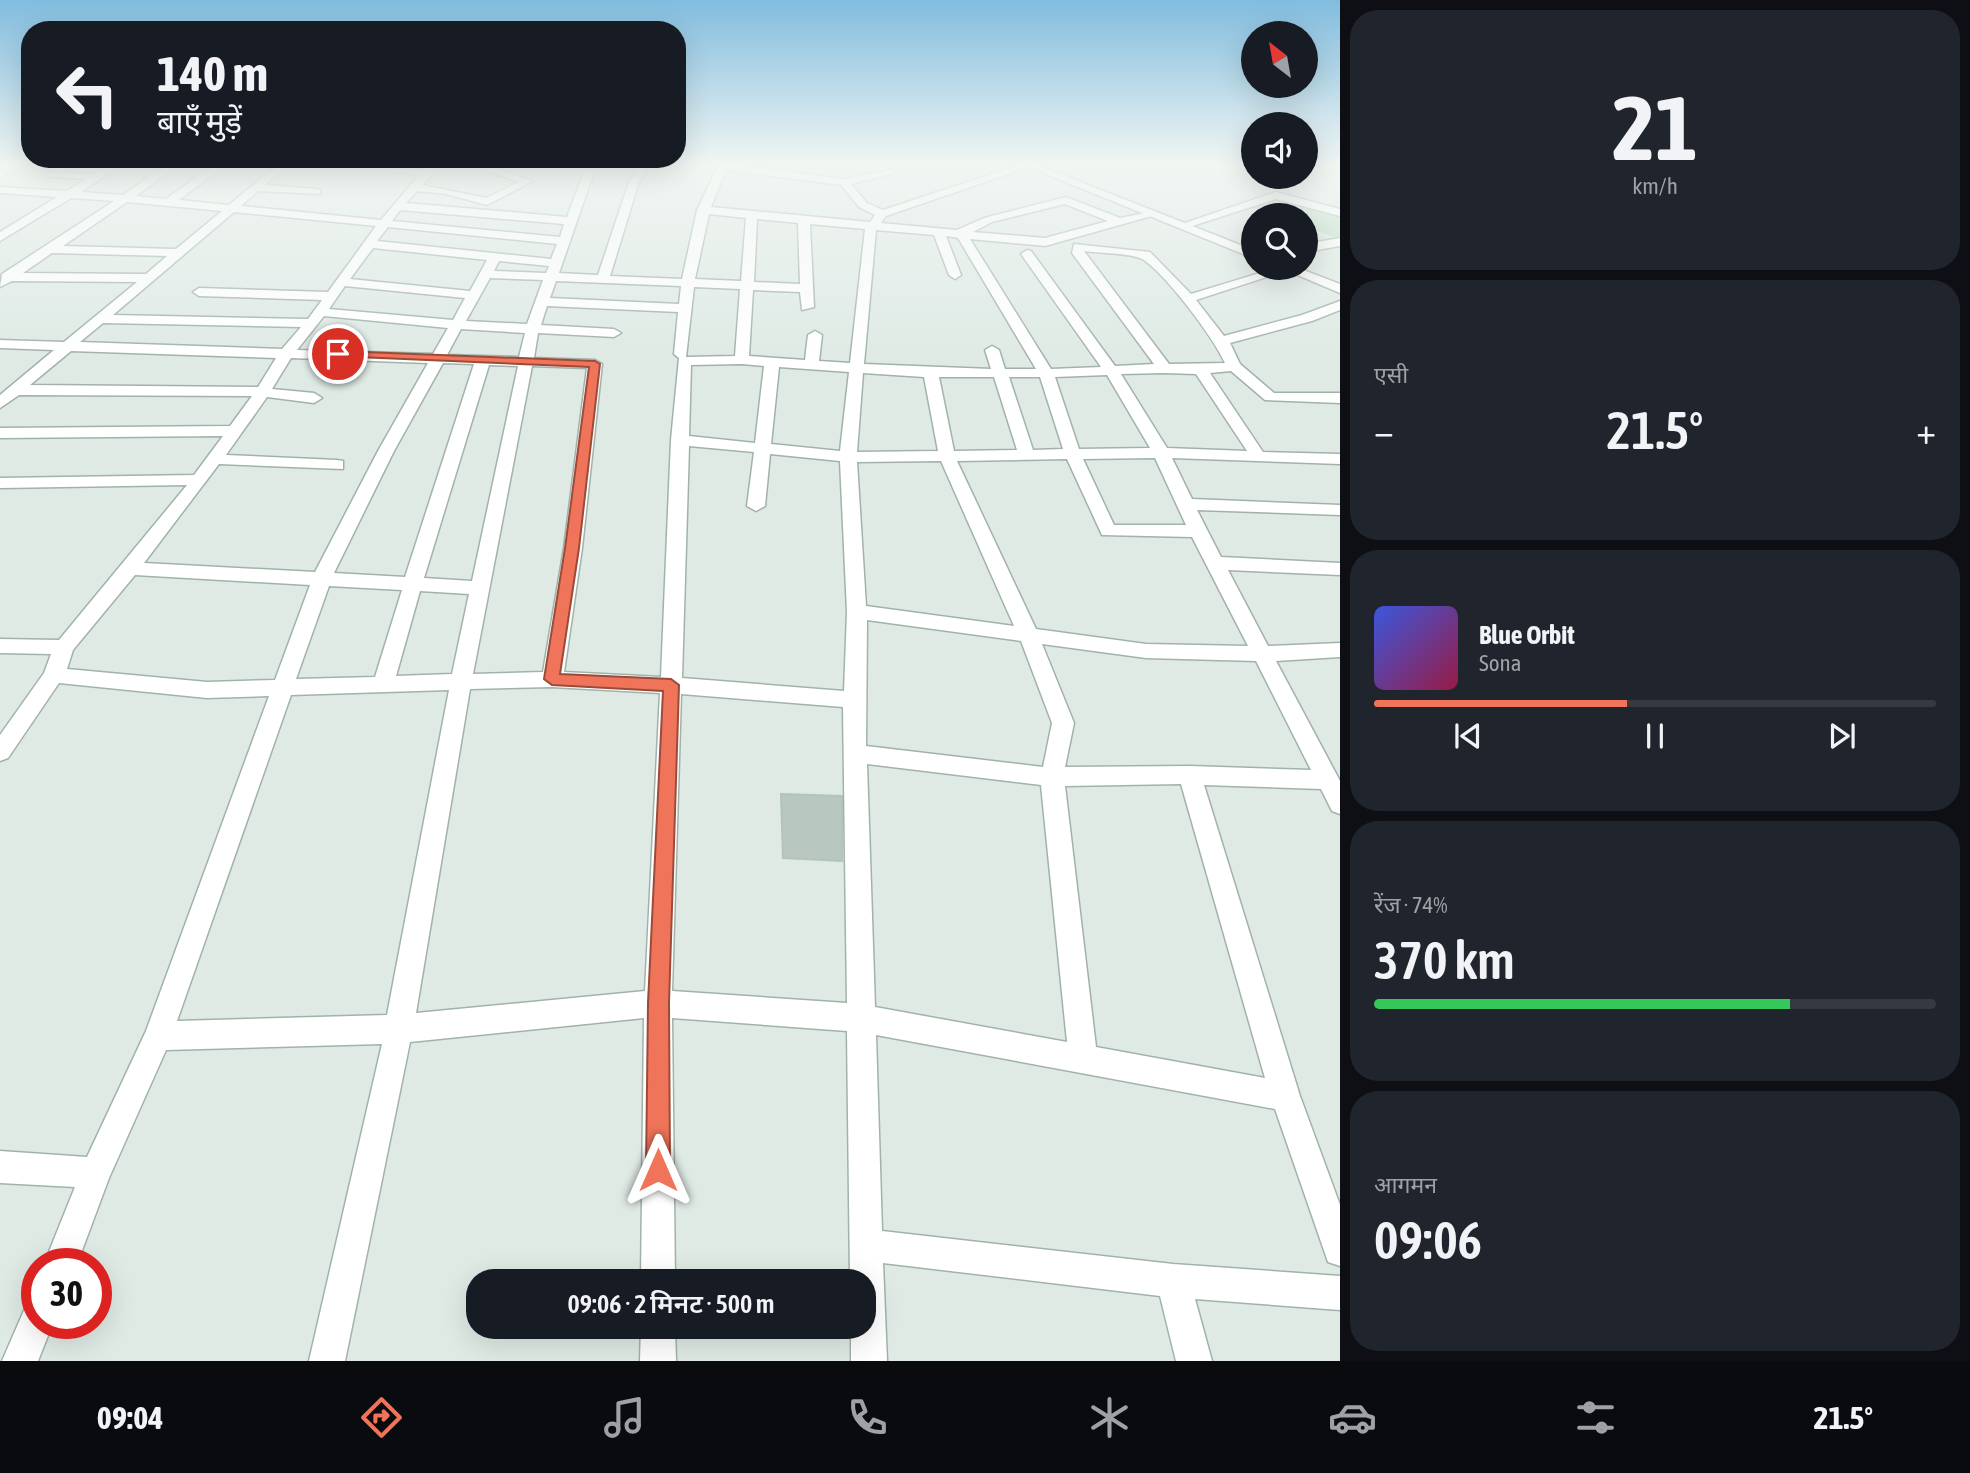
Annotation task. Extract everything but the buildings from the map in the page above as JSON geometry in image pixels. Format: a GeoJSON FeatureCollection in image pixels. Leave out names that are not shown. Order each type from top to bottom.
{"type":"FeatureCollection","features":[{"type":"Feature","properties":{"kind":"street"},"geometry":{"type":"LineString","coordinates":[[2,279],[76,230]]}},
{"type":"Feature","properties":{"kind":"street"},"geometry":{"type":"LineString","coordinates":[[0,403],[206,230]]}},
{"type":"Feature","properties":{"kind":"street"},"geometry":{"type":"LineString","coordinates":[[0,752],[54,675],[64,647],[199,480],[287,352],[317,318],[381,230]]}},
{"type":"Feature","properties":{"kind":"street"},"geometry":{"type":"LineString","coordinates":[[537,230],[567,231]]}},
{"type":"Feature","properties":{"kind":"street"},"geometry":{"type":"LineString","coordinates":[[557,230],[567,231]]}},
{"type":"Feature","properties":{"kind":"street"},"geometry":{"type":"LineString","coordinates":[[603,278],[619,230]]}},
{"type":"Feature","properties":{"kind":"street"},"geometry":{"type":"LineString","coordinates":[[681,354],[687,283],[699,230]]}},
{"type":"Feature","properties":{"kind":"street"},"geometry":{"type":"LineString","coordinates":[[742,360],[751,230]]}},
{"type":"Feature","properties":{"kind":"street"},"geometry":{"type":"LineString","coordinates":[[804,230],[807,307]]}},
{"type":"Feature","properties":{"kind":"street"},"geometry":{"type":"LineString","coordinates":[[869,1361],[854,700],[857,612],[848,457],[870,230]]}},
{"type":"Feature","properties":{"kind":"street"},"geometry":{"type":"LineString","coordinates":[[955,275],[938,230],[1045,242],[1093,230]]}},
{"type":"Feature","properties":{"kind":"street"},"geometry":{"type":"LineString","coordinates":[[961,233],[968,230]]}},
{"type":"Feature","properties":{"kind":"street"},"geometry":{"type":"LineString","coordinates":[[1191,230],[1241,249]]}},
{"type":"Feature","properties":{"kind":"street"},"geometry":{"type":"LineString","coordinates":[[327,1361],[399,1029],[461,681],[532,330],[567,231]]}},
{"type":"Feature","properties":{"kind":"street"},"geometry":{"type":"LineString","coordinates":[[961,233],[1046,373],[1073,454],[1108,531],[1197,531]]}},
{"type":"Feature","properties":{"kind":"street"},"geometry":{"type":"LineString","coordinates":[[1318,236],[1338,242]]}},
{"type":"Feature","properties":{"kind":"street"},"geometry":{"type":"LineString","coordinates":[[1318,246],[1338,242]]}},
{"type":"Feature","properties":{"kind":"street"},"geometry":{"type":"LineString","coordinates":[[370,244],[495,257],[603,278],[806,288]]}},
{"type":"Feature","properties":{"kind":"street"},"geometry":{"type":"LineString","coordinates":[[1163,366],[1078,253],[1078,247],[1146,254],[1188,298],[1213,335],[1222,341],[1234,366],[1270,397],[1340,398]]}},
{"type":"Feature","properties":{"kind":"street"},"geometry":{"type":"LineString","coordinates":[[47,248],[177,253]]}},
{"type":"Feature","properties":{"kind":"street"},"geometry":{"type":"LineString","coordinates":[[1027,254],[1111,373],[1161,453],[1183,504],[1340,804]]}},
{"type":"Feature","properties":{"kind":"street"},"geometry":{"type":"LineString","coordinates":[[66,1248],[96,1173],[158,1036],[322,578],[386,451],[495,257]]}},
{"type":"Feature","properties":{"kind":"street"},"geometry":{"type":"LineString","coordinates":[[486,274],[553,270]]}},
{"type":"Feature","properties":{"kind":"street"},"geometry":{"type":"LineString","coordinates":[[2,279],[148,278]]}},
{"type":"Feature","properties":{"kind":"street"},"geometry":{"type":"LineString","coordinates":[[1318,279],[1338,287]]}},
{"type":"Feature","properties":{"kind":"street"},"geometry":{"type":"LineString","coordinates":[[1188,298],[1252,280]]}},
{"type":"Feature","properties":{"kind":"street"},"geometry":{"type":"LineString","coordinates":[[342,282],[474,295]]}},
{"type":"Feature","properties":{"kind":"street"},"geometry":{"type":"LineString","coordinates":[[199,292],[332,296]]}},
{"type":"Feature","properties":{"kind":"street"},"geometry":{"type":"LineString","coordinates":[[542,302],[685,308]]}},
{"type":"Feature","properties":{"kind":"street"},"geometry":{"type":"LineString","coordinates":[[1222,341],[1307,318],[1340,305]]}},
{"type":"Feature","properties":{"kind":"street"},"geometry":{"type":"LineString","coordinates":[[101,319],[317,318],[614,333]]}},
{"type":"Feature","properties":{"kind":"street"},"geometry":{"type":"LineString","coordinates":[[811,366],[815,335]]}},
{"type":"Feature","properties":{"kind":"street"},"geometry":{"type":"LineString","coordinates":[[0,344],[595,364],[552,679]]}},
{"type":"Feature","properties":{"kind":"street"},"geometry":{"type":"LineString","coordinates":[[992,350],[1002,372],[1027,455]]}},
{"type":"Feature","properties":{"kind":"street"},"geometry":{"type":"LineString","coordinates":[[383,684],[415,584],[458,428],[483,360]]}},
{"type":"Feature","properties":{"kind":"street"},"geometry":{"type":"LineString","coordinates":[[658,1269],[658,1003],[684,361],[742,360],[931,373],[1111,373],[1163,366],[1201,370],[1234,366]]}},
{"type":"Feature","properties":{"kind":"street"},"geometry":{"type":"LineString","coordinates":[[756,506],[772,362]]}},
{"type":"Feature","properties":{"kind":"street"},"geometry":{"type":"LineString","coordinates":[[1201,370],[1256,453]]}},
{"type":"Feature","properties":{"kind":"street"},"geometry":{"type":"LineString","coordinates":[[931,373],[947,456],[1028,634],[1063,723],[1052,777],[1083,1057]]}},
{"type":"Feature","properties":{"kind":"street"},"geometry":{"type":"LineString","coordinates":[[0,390],[262,392],[314,398]]}},
{"type":"Feature","properties":{"kind":"street"},"geometry":{"type":"LineString","coordinates":[[0,433],[234,431]]}},
{"type":"Feature","properties":{"kind":"street"},"geometry":{"type":"LineString","coordinates":[[679,440],[848,457],[1161,453],[1340,459]]}},
{"type":"Feature","properties":{"kind":"street"},"geometry":{"type":"LineString","coordinates":[[214,459],[337,465]]}},
{"type":"Feature","properties":{"kind":"street"},"geometry":{"type":"LineString","coordinates":[[0,483],[199,480]]}},
{"type":"Feature","properties":{"kind":"street"},"geometry":{"type":"LineString","coordinates":[[1183,504],[1340,510]]}},
{"type":"Feature","properties":{"kind":"street"},"geometry":{"type":"LineString","coordinates":[[1215,563],[1340,569]]}},
{"type":"Feature","properties":{"kind":"street"},"geometry":{"type":"LineString","coordinates":[[129,568],[480,588]]}},
{"type":"Feature","properties":{"kind":"street"},"geometry":{"type":"LineString","coordinates":[[857,612],[1146,651],[1260,654],[1340,650]]}},
{"type":"Feature","properties":{"kind":"street"},"geometry":{"type":"LineString","coordinates":[[0,646],[64,647]]}},
{"type":"Feature","properties":{"kind":"street"},"geometry":{"type":"LineString","coordinates":[[54,675],[207,690],[552,679],[671,685],[854,700]]}},
{"type":"Feature","properties":{"kind":"street"},"geometry":{"type":"LineString","coordinates":[[856,754],[1052,777],[1190,775],[1327,780]]}},
{"type":"Feature","properties":{"kind":"street"},"geometry":{"type":"LineString","coordinates":[[1190,775],[1285,1096],[1340,1250]]}},
{"type":"Feature","properties":{"kind":"street"},"geometry":{"type":"LineString","coordinates":[[158,1036],[399,1029],[658,1003],[861,1017],[1285,1096]]}},
{"type":"Feature","properties":{"kind":"street"},"geometry":{"type":"LineString","coordinates":[[0,1167],[96,1173]]}},
{"type":"Feature","properties":{"kind":"street"},"geometry":{"type":"LineString","coordinates":[[866,1245],[1173,1281],[1340,1293]]}},
{"type":"Feature","properties":{"kind":"street"},"geometry":{"type":"LineString","coordinates":[[1173,1281],[1194,1361]]}},
{"type":"Feature","properties":{"kind":"street"},"geometry":{"type":"LineString","coordinates":[[20,1361],[29,1339]]}},
{"type":"Feature","properties":{"kind":"street"},"geometry":{"type":"LineString","coordinates":[[658,1339],[658,1361]]}},
{"type":"Feature","properties":{"kind":"green space"},"geometry":{"type":"Polygon","coordinates":[[[1318,230],[1340,230],[1340,239],[1318,231],[1318,230]]]}},
{"type":"Feature","properties":{"kind":"route"},"geometry":{"type":"LineString","coordinates":[[338,354],[595,364],[552,679],[671,685],[658,1003],[658,1170]]}}]}
